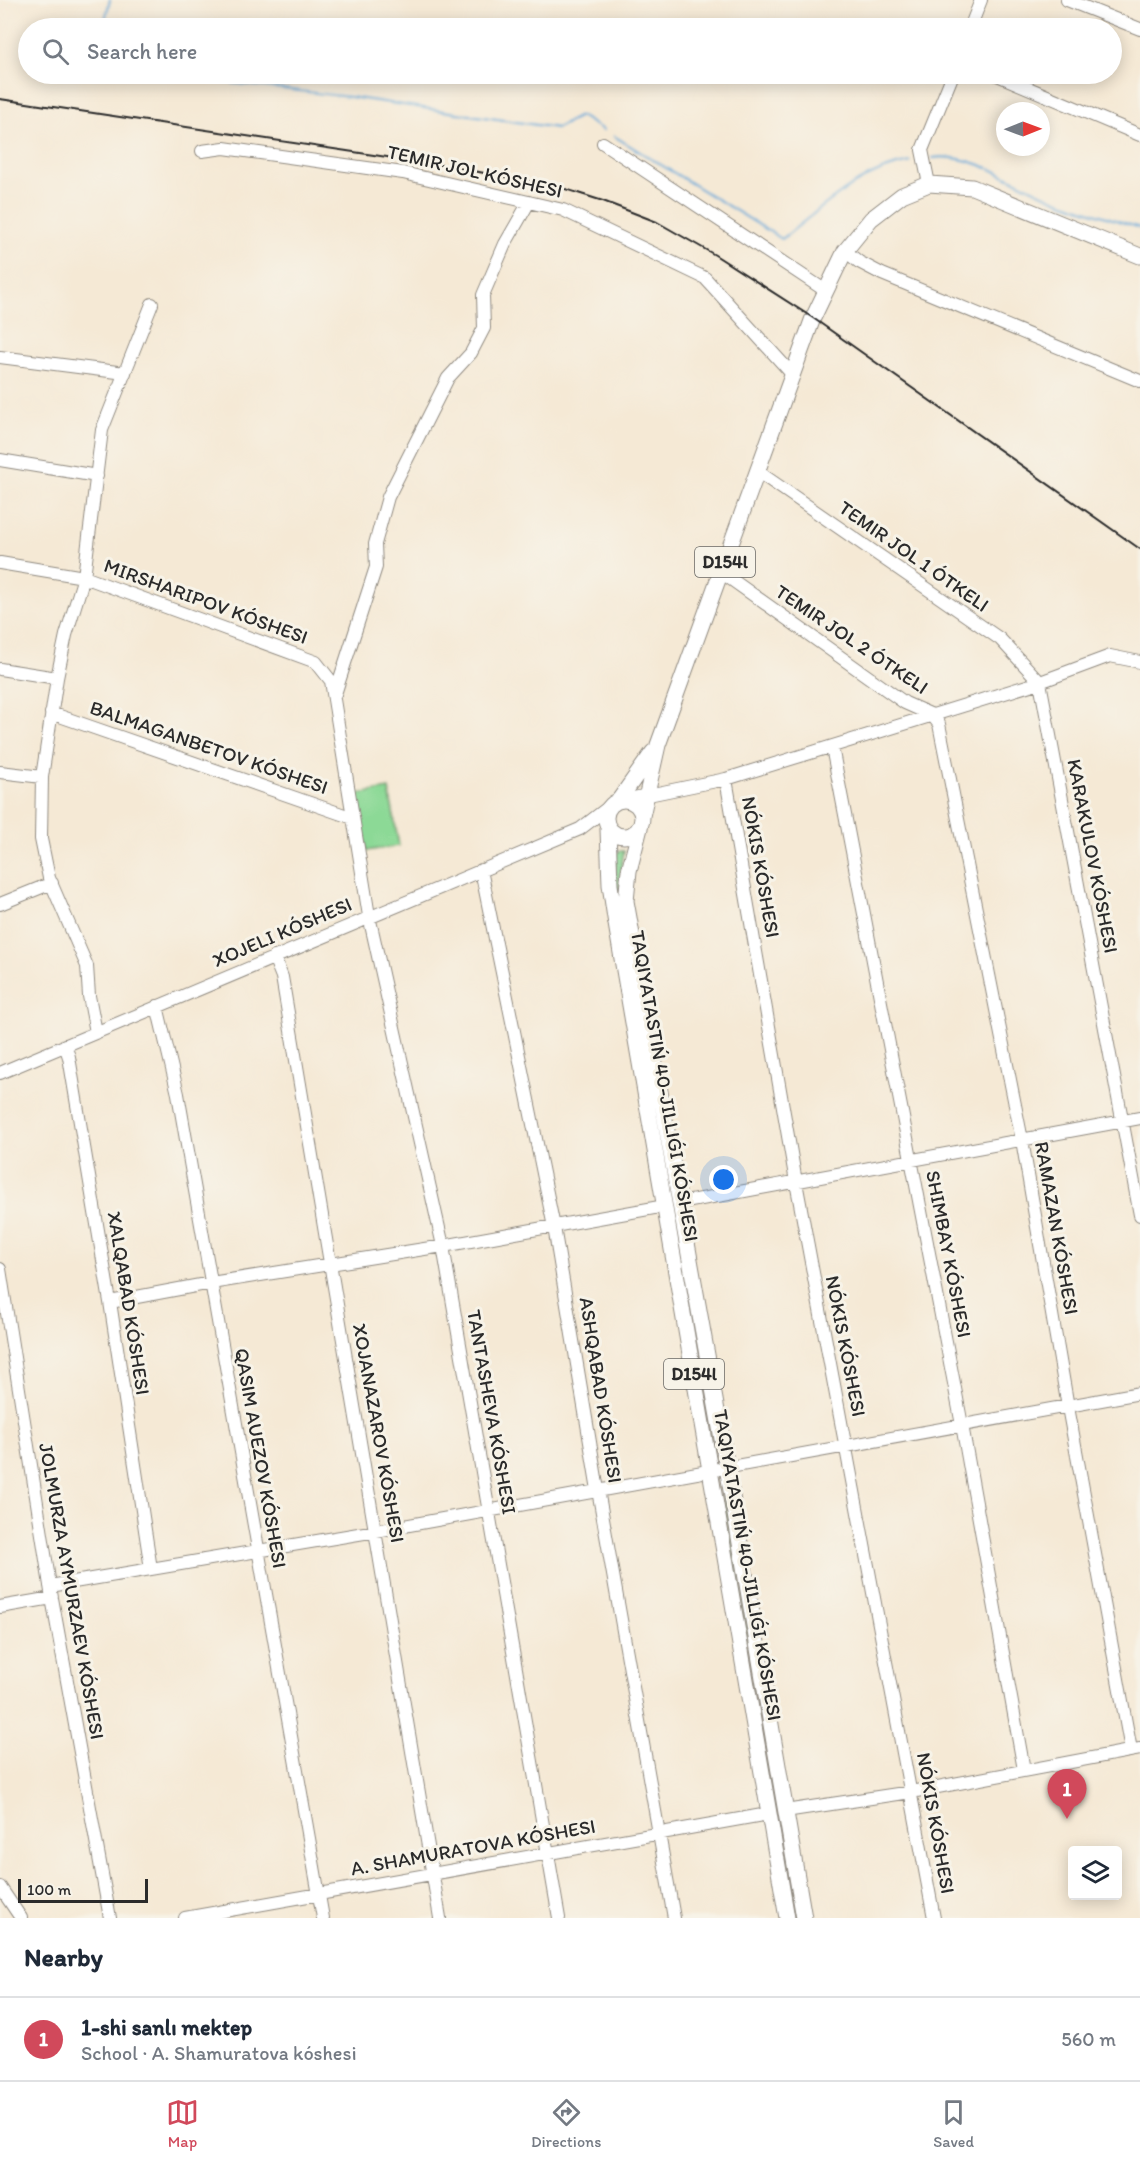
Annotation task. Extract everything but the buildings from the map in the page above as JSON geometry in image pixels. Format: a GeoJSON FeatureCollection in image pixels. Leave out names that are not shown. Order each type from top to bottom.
{"type":"FeatureCollection","features":[{"type":"Feature","properties":{"kind":"main road","name":"D154l"},"geometry":{"type":"LineString","coordinates":[[787,1918],[710,1470],[673,1204],[626,901],[629,871],[658,745],[792,374],[813,318],[845,251],[871,219],[902,195],[929,184],[972,187],[1140,256]]}},
{"type":"Feature","properties":{"kind":"main road","name":"D154l"},"geometry":{"type":"LineString","coordinates":[[658,745],[605,817],[608,829],[610,885],[727,1467],[804,1918]]}},
{"type":"Feature","properties":{"kind":"main road"},"geometry":{"type":"LineString","coordinates":[[608,829],[624,837],[630,836],[641,822],[634,803],[618,802]]}},
{"type":"Feature","properties":{"kind":"street"},"geometry":{"type":"LineString","coordinates":[[974,18],[981,0]]}},
{"type":"Feature","properties":{"kind":"street"},"geometry":{"type":"LineString","coordinates":[[1067,0],[1112,18]]}},
{"type":"Feature","properties":{"kind":"street"},"geometry":{"type":"LineString","coordinates":[[1122,22],[1140,29]]}},
{"type":"Feature","properties":{"kind":"street"},"geometry":{"type":"LineString","coordinates":[[929,184],[922,150],[948,84]]}},
{"type":"Feature","properties":{"kind":"street"},"geometry":{"type":"LineString","coordinates":[[1019,84],[1140,135]]}},
{"type":"Feature","properties":{"kind":"street"},"geometry":{"type":"LineString","coordinates":[[603,143],[826,291]]}},
{"type":"Feature","properties":{"kind":"street","name":"TEMIR JOL KÓSHESI"},"geometry":{"type":"LineString","coordinates":[[202,151],[224,148],[404,173],[563,210],[705,278],[792,374]]}},
{"type":"Feature","properties":{"kind":"street"},"geometry":{"type":"LineString","coordinates":[[334,698],[376,567],[375,544],[388,497],[448,378],[471,353],[484,328],[483,295],[505,244],[529,202]]}},
{"type":"Feature","properties":{"kind":"street"},"geometry":{"type":"LineString","coordinates":[[845,251],[859,262],[882,274],[1140,381]]}},
{"type":"Feature","properties":{"kind":"street"},"geometry":{"type":"LineString","coordinates":[[96,1032],[89,996],[87,966],[52,883],[40,839],[42,777],[66,635],[84,577],[102,430],[152,304]]}},
{"type":"Feature","properties":{"kind":"street"},"geometry":{"type":"LineString","coordinates":[[0,357],[125,373]]}},
{"type":"Feature","properties":{"kind":"street"},"geometry":{"type":"LineString","coordinates":[[0,460],[97,476]]}},
{"type":"Feature","properties":{"kind":"street","name":"TEMIR JOL 1 ÓTKELI"},"geometry":{"type":"LineString","coordinates":[[757,471],[1000,639],[1040,682]]}},
{"type":"Feature","properties":{"kind":"street","name":"MIRSHARIPOV KÓSHESI"},"geometry":{"type":"LineString","coordinates":[[0,563],[84,577],[316,662],[332,681],[369,916]]}},
{"type":"Feature","properties":{"kind":"street","name":"TEMIR JOL 2 ÓTKELI"},"geometry":{"type":"LineString","coordinates":[[721,572],[905,702],[932,715]]}},
{"type":"Feature","properties":{"kind":"street"},"geometry":{"type":"LineString","coordinates":[[580,829],[618,802],[726,779],[1040,682],[1110,656],[1140,662]]}},
{"type":"Feature","properties":{"kind":"street"},"geometry":{"type":"LineString","coordinates":[[0,669],[57,678]]}},
{"type":"Feature","properties":{"kind":"street","name":"KARAKULOV KÓSHESI"},"geometry":{"type":"LineString","coordinates":[[1040,682],[1140,1215]]}},
{"type":"Feature","properties":{"kind":"street","name":"BALMAGANBETOV KÓSHESI"},"geometry":{"type":"LineString","coordinates":[[51,713],[353,818]]}},
{"type":"Feature","properties":{"kind":"street","name":"RAMAZAN KÓSHESI"},"geometry":{"type":"LineString","coordinates":[[932,715],[939,724],[1022,1140],[1068,1407],[1136,1749]]}},
{"type":"Feature","properties":{"kind":"street"},"geometry":{"type":"LineString","coordinates":[[832,747],[962,1425],[1024,1770]]}},
{"type":"Feature","properties":{"kind":"street"},"geometry":{"type":"LineString","coordinates":[[0,772],[42,777]]}},
{"type":"Feature","properties":{"kind":"street","name":"NÓKIS KÓSHESI"},"geometry":{"type":"LineString","coordinates":[[726,779],[796,1182],[934,1918]]}},
{"type":"Feature","properties":{"kind":"street"},"geometry":{"type":"LineString","coordinates":[[580,829],[593,827],[608,829]]}},
{"type":"Feature","properties":{"kind":"street","name":"XOJELI KÓSHESI"},"geometry":{"type":"LineString","coordinates":[[0,1072],[580,829]]}},
{"type":"Feature","properties":{"kind":"street","name":"ASHQABAD KÓSHESI"},"geometry":{"type":"LineString","coordinates":[[481,870],[554,1227],[674,1918]]}},
{"type":"Feature","properties":{"kind":"street"},"geometry":{"type":"LineString","coordinates":[[0,904],[52,883]]}},
{"type":"Feature","properties":{"kind":"street","name":"TANTASHEVA KÓSHESI"},"geometry":{"type":"LineString","coordinates":[[369,916],[443,1246],[559,1918]]}},
{"type":"Feature","properties":{"kind":"street","name":"XOJANAZAROV KÓSHESI"},"geometry":{"type":"LineString","coordinates":[[273,957],[282,977],[440,1918]]}},
{"type":"Feature","properties":{"kind":"street"},"geometry":{"type":"LineString","coordinates":[[157,1006],[178,1094],[323,1918]]}},
{"type":"Feature","properties":{"kind":"street","name":"XALQABAD KÓSHESI"},"geometry":{"type":"LineString","coordinates":[[65,1045],[69,1057],[110,1302],[152,1569]]}},
{"type":"Feature","properties":{"kind":"street"},"geometry":{"type":"LineString","coordinates":[[110,1302],[211,1283],[554,1227],[1140,1118]]}},
{"type":"Feature","properties":{"kind":"street","name":"JOLMURZA AYMURZAEV KÓSHESI"},"geometry":{"type":"LineString","coordinates":[[0,1269],[51,1592],[110,1918]]}},
{"type":"Feature","properties":{"kind":"street"},"geometry":{"type":"LineString","coordinates":[[0,1607],[51,1592],[152,1569],[376,1531],[1140,1393]]}},
{"type":"Feature","properties":{"kind":"street"},"geometry":{"type":"LineString","coordinates":[[785,1811],[911,1792],[1136,1749]]}},
{"type":"Feature","properties":{"kind":"street","name":"A. SHAMURATOVA KÓSHESI"},"geometry":{"type":"LineString","coordinates":[[185,1918],[768,1814]]}},
{"type":"Feature","properties":{"kind":"street"},"geometry":{"type":"LineString","coordinates":[[0,1887],[21,1918]]}},
{"type":"Feature","properties":{"kind":"green space"},"geometry":{"type":"Polygon","coordinates":[[[389,789],[399,846],[367,851],[357,794],[389,789]]]}},
{"type":"Feature","properties":{"kind":"green space"},"geometry":{"type":"Polygon","coordinates":[[[617,851],[624,851],[620,876],[620,900],[718,1448],[714,1449],[616,901],[617,851]]]}},
{"type":"Feature","properties":{"kind":"green space"},"geometry":{"type":"Polygon","coordinates":[[[722,1493],[725,1493],[799,1918],[795,1918],[722,1493]]]}},
{"type":"Feature","properties":{"kind":"waterway"},"geometry":{"type":"LineString","coordinates":[[106,18],[110,0]]}},
{"type":"Feature","properties":{"kind":"waterway"},"geometry":{"type":"LineString","coordinates":[[240,84],[350,97],[557,128],[580,116],[603,130]]}},
{"type":"Feature","properties":{"kind":"waterway"},"geometry":{"type":"LineString","coordinates":[[614,136],[782,239],[827,203],[858,182],[892,166],[911,162]]}},
{"type":"Feature","properties":{"kind":"waterway"},"geometry":{"type":"LineString","coordinates":[[933,158],[964,160],[980,165],[1057,200],[1140,228]]}},
{"type":"Feature","properties":{"kind":"railway"},"geometry":{"type":"LineString","coordinates":[[0,99],[447,166],[559,187],[657,222],[715,255],[813,318],[1140,549]]}},
{"type":"Feature","properties":{"kind":"place","name":"1-shi sanlı mektep"},"geometry":{"type":"Point","coordinates":[1067,1819]}}]}
